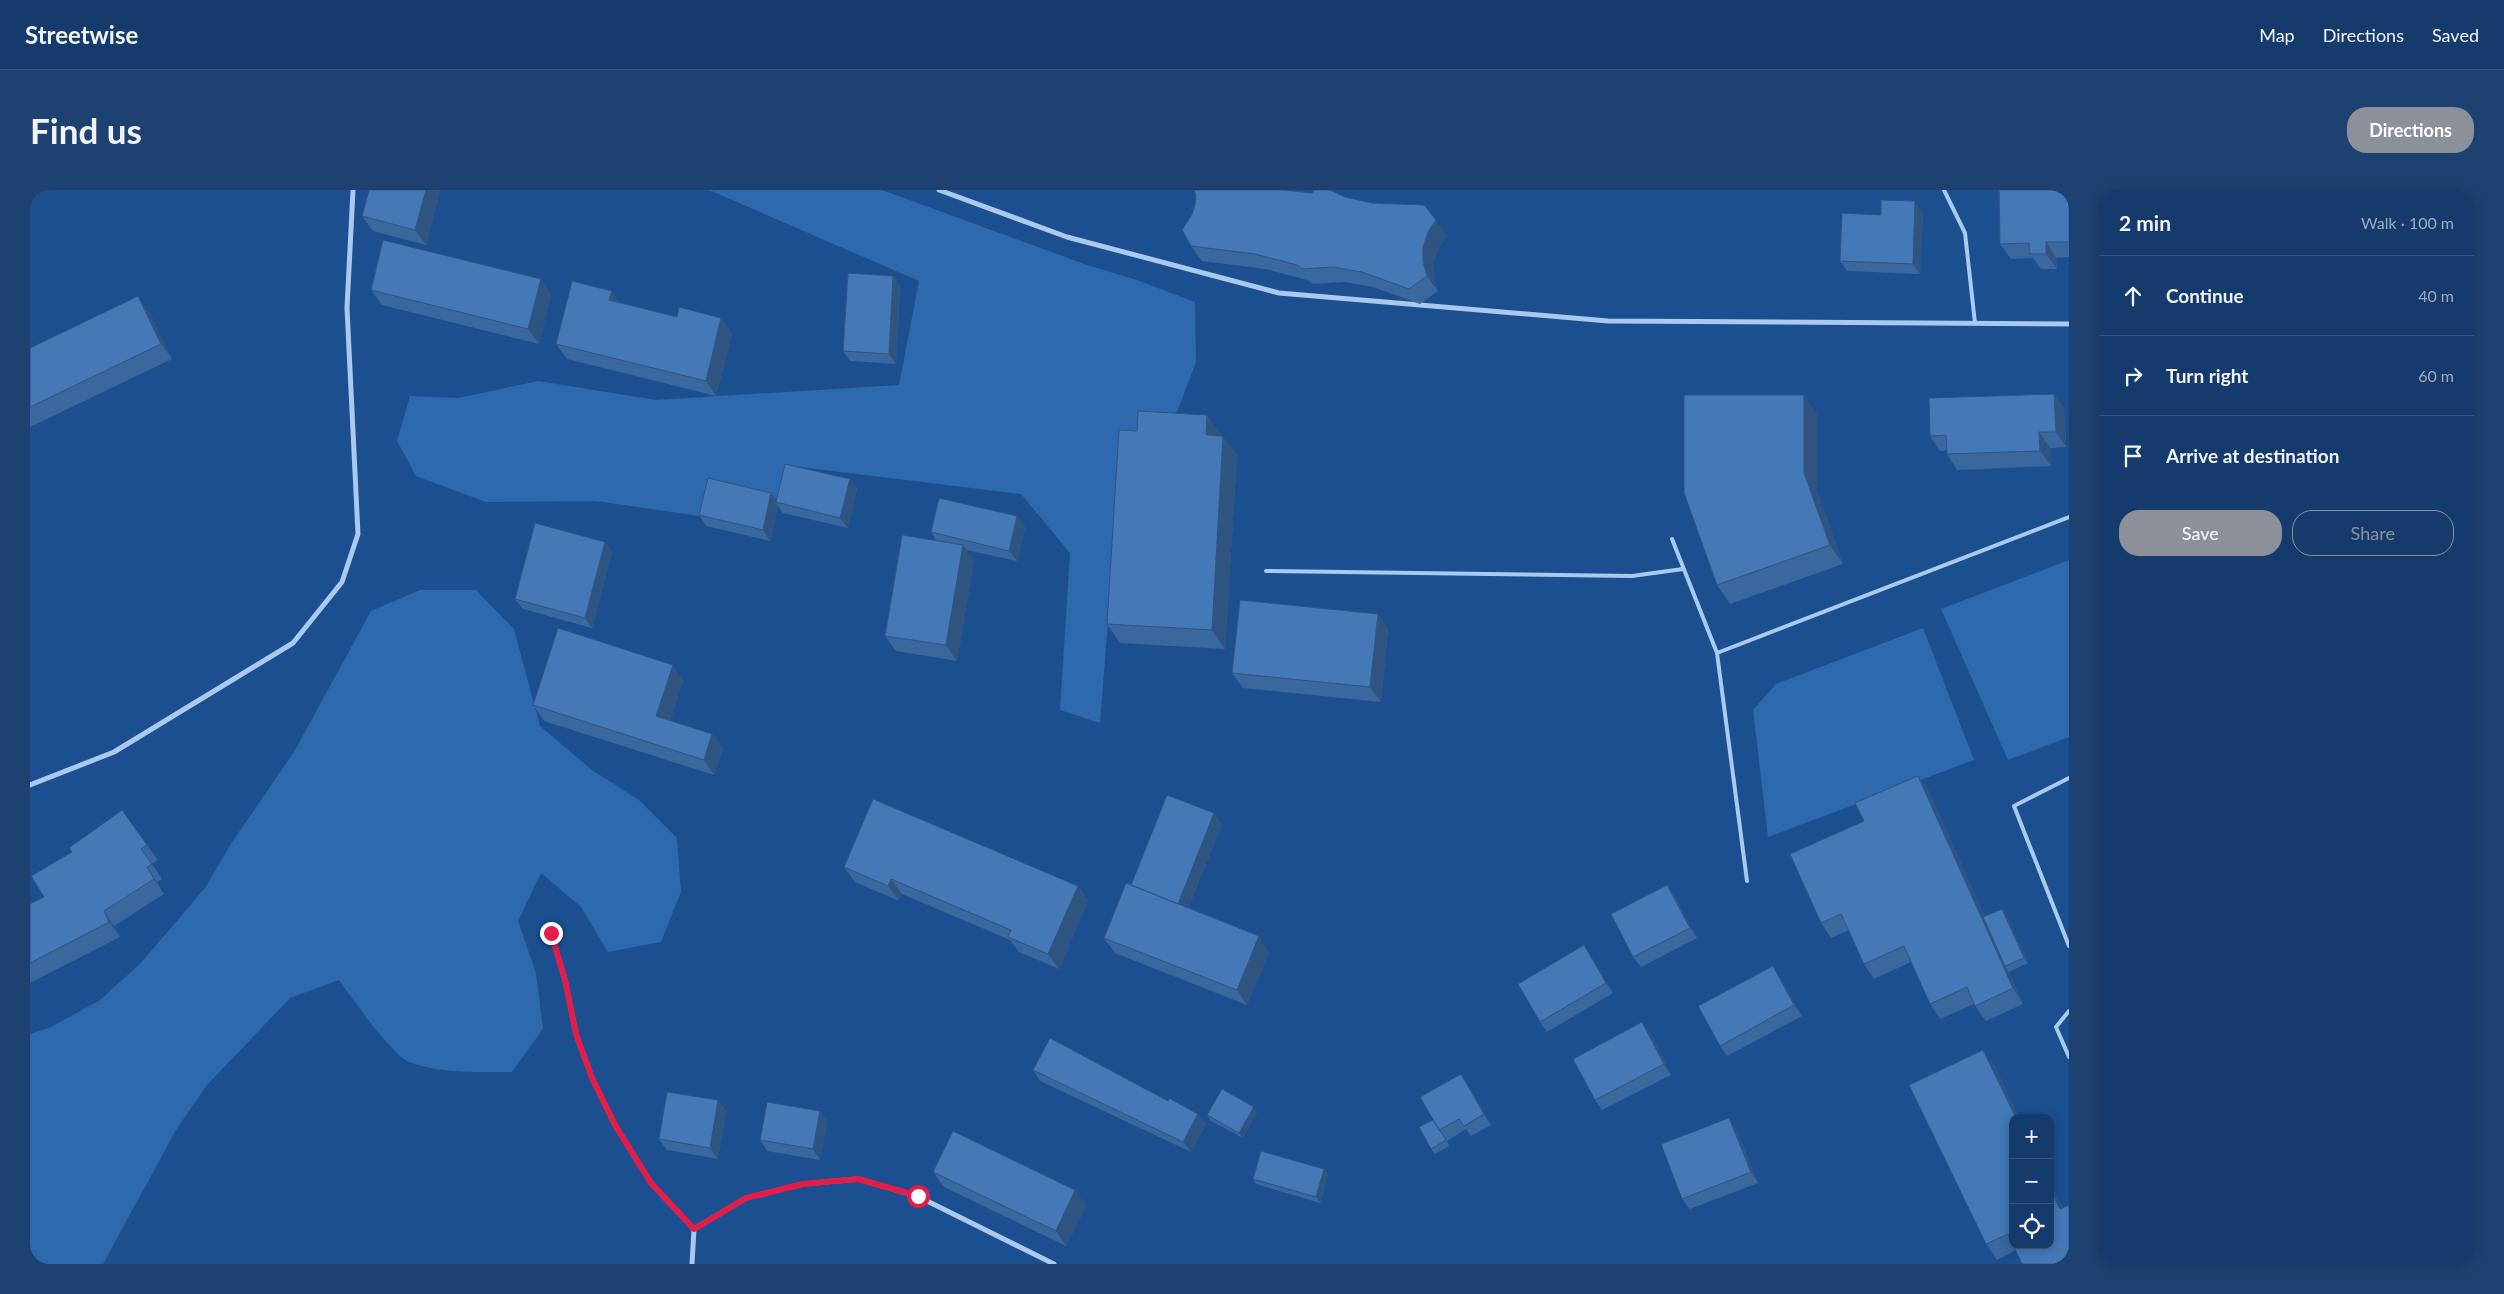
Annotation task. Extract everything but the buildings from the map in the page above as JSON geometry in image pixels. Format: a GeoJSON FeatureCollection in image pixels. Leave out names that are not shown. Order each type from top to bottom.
{"type":"FeatureCollection","features":[{"type":"Feature","properties":{"kind":"street"},"geometry":{"type":"LineString","coordinates":[[30,785],[114,752],[292,644],[342,582],[358,534],[347,308],[353,190]]}},
{"type":"Feature","properties":{"kind":"street"},"geometry":{"type":"LineString","coordinates":[[939,190],[1067,237],[1279,293],[1608,321],[2069,324]]}},
{"type":"Feature","properties":{"kind":"street"},"geometry":{"type":"LineString","coordinates":[[551,933],[565,980],[576,1034],[592,1078],[615,1125],[651,1183],[694,1229],[692,1264]]}},
{"type":"Feature","properties":{"kind":"street"},"geometry":{"type":"LineString","coordinates":[[694,1229],[746,1198],[803,1184],[858,1179],[918,1196],[1054,1264]]}},
{"type":"Feature","properties":{"kind":"lane"},"geometry":{"type":"LineString","coordinates":[[1944,190],[1965,233],[1975,323]]}},
{"type":"Feature","properties":{"kind":"lane"},"geometry":{"type":"LineString","coordinates":[[1717,653],[2069,517]]}},
{"type":"Feature","properties":{"kind":"lane"},"geometry":{"type":"LineString","coordinates":[[1672,539],[1717,653],[1747,881]]}},
{"type":"Feature","properties":{"kind":"lane"},"geometry":{"type":"LineString","coordinates":[[1266,571],[1632,576],[1683,569]]}},
{"type":"Feature","properties":{"kind":"lane"},"geometry":{"type":"LineString","coordinates":[[2069,778],[2014,806],[2069,946]]}},
{"type":"Feature","properties":{"kind":"lane"},"geometry":{"type":"LineString","coordinates":[[2069,1011],[2056,1027],[2069,1057]]}},
{"type":"Feature","properties":{"kind":"shaded area"},"geometry":{"type":"Polygon","coordinates":[[[709,190],[882,190],[1195,302],[1196,362],[1177,412],[1151,420],[1117,508],[1100,723],[1060,710],[1070,553],[1021,494],[792,466],[780,500],[716,485],[706,517],[596,501],[486,502],[416,476],[397,441],[410,396],[458,398],[538,381],[656,400],[899,385],[919,281],[709,190]]]}},
{"type":"Feature","properties":{"kind":"shaded area"},"geometry":{"type":"Polygon","coordinates":[[[2069,560],[2069,737],[2008,760],[1941,609],[2069,560]]]}},
{"type":"Feature","properties":{"kind":"shaded area"},"geometry":{"type":"Polygon","coordinates":[[[420,590],[476,590],[514,629],[540,726],[592,770],[639,800],[677,838],[681,892],[661,942],[608,952],[581,907],[541,873],[518,921],[536,973],[543,1029],[512,1072],[434,1069],[409,1062],[383,1038],[339,980],[290,998],[207,1085],[176,1130],[103,1264],[30,1264],[30,1034],[51,1027],[100,1000],[140,964],[205,888],[232,842],[294,752],[371,611],[420,590]]]}},
{"type":"Feature","properties":{"kind":"shaded area"},"geometry":{"type":"Polygon","coordinates":[[[1923,628],[1974,760],[1768,837],[1753,710],[1776,684],[1923,628]]]}},
{"type":"Feature","properties":{"kind":"route"},"geometry":{"type":"LineString","coordinates":[[551,933],[565,980],[576,1034],[592,1078],[615,1125],[651,1183],[694,1229],[746,1198],[803,1184],[858,1179],[918,1196]]}}]}
